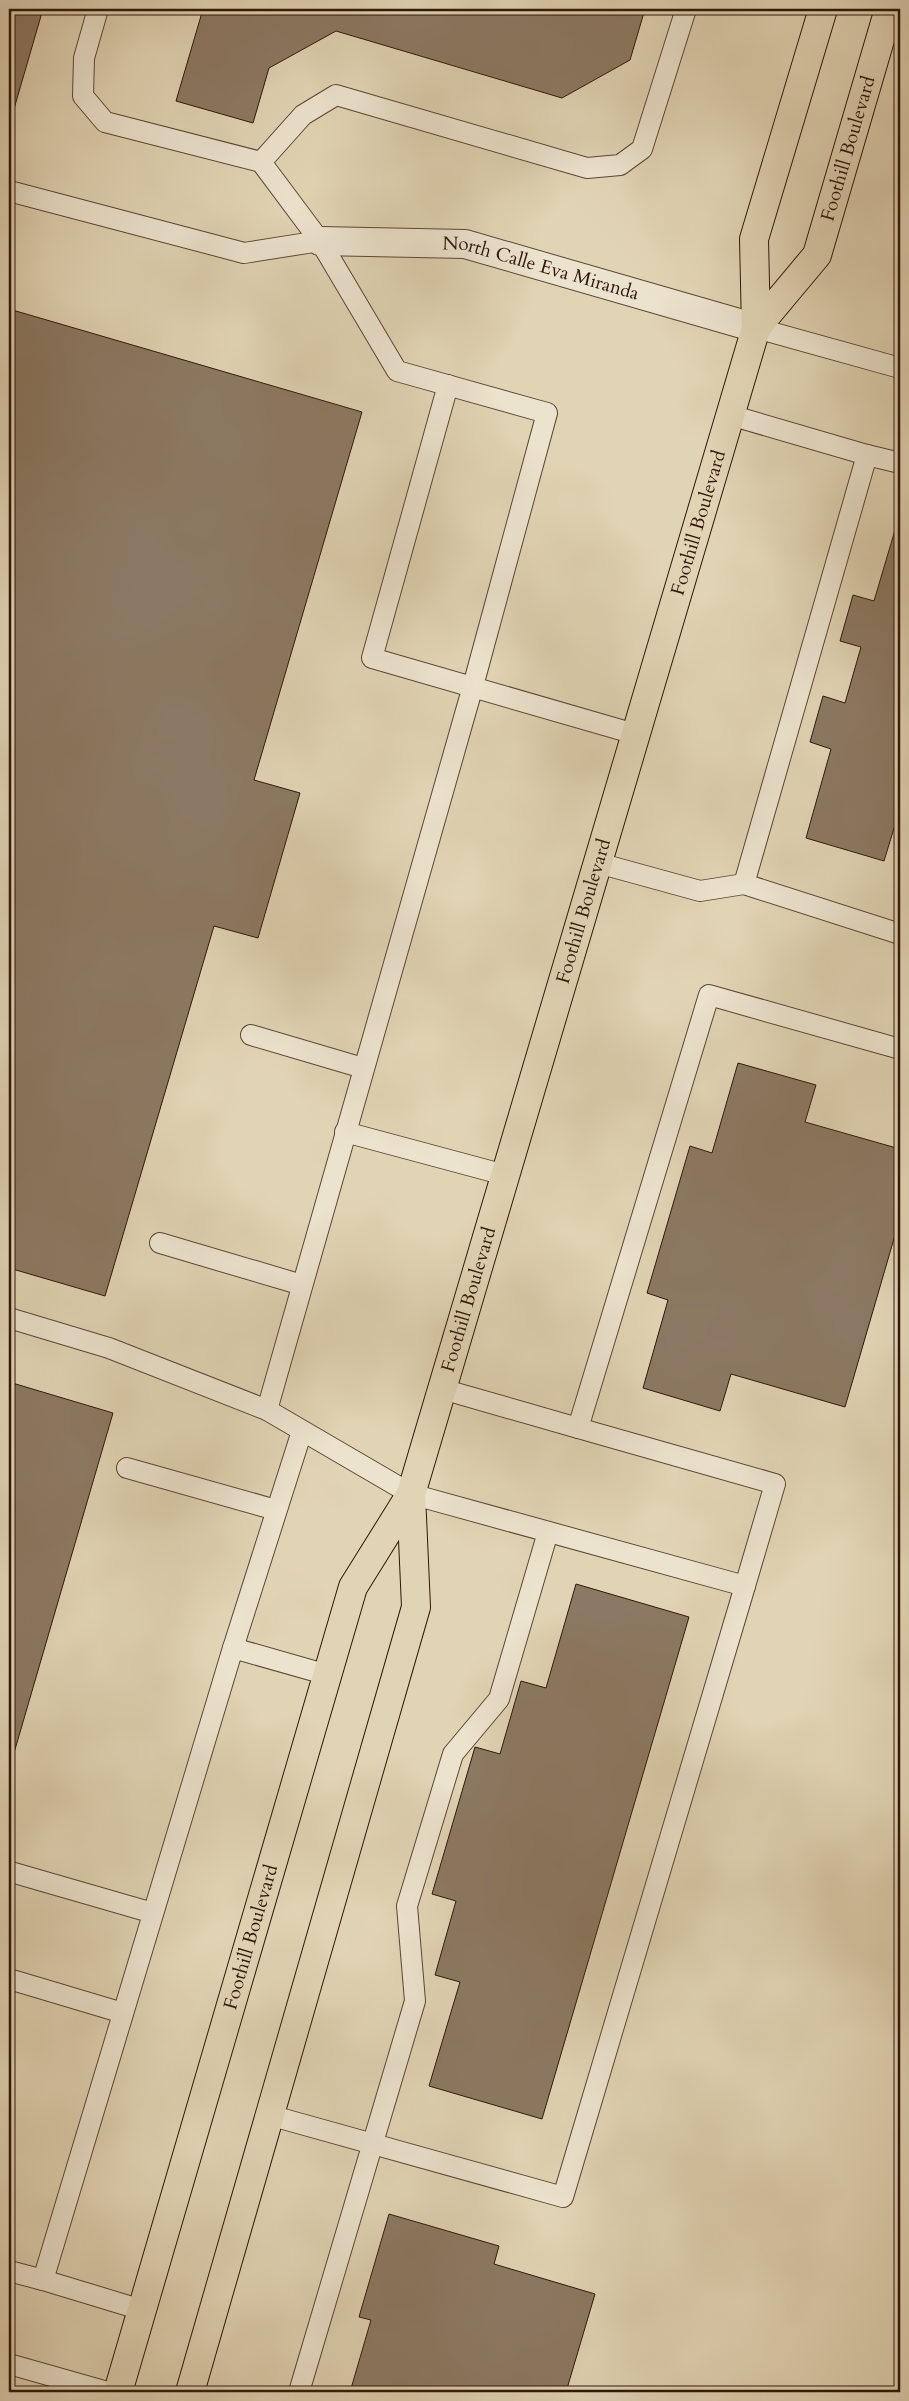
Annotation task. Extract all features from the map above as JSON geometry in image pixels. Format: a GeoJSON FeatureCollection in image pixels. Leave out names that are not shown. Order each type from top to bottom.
{"type":"FeatureCollection","features":[{"type":"Feature","properties":{"kind":"main road","name":"Foothill Boulevard"},"geometry":{"type":"LineString","coordinates":[[118,2392],[353,1587],[412,1494],[756,328],[754,239],[823,9]]}},
{"type":"Feature","properties":{"kind":"main road","name":"Foothill Boulevard"},"geometry":{"type":"LineString","coordinates":[[756,328],[817,255],[889,9]]}},
{"type":"Feature","properties":{"kind":"main road","name":"Foothill Boulevard"},"geometry":{"type":"LineString","coordinates":[[190,2392],[416,1607],[412,1494]]}},
{"type":"Feature","properties":{"kind":"street","name":"North Calle Eva Miranda"},"geometry":{"type":"LineString","coordinates":[[320,242],[465,244],[756,328]]}},
{"type":"Feature","properties":{"kind":"lane"},"geometry":{"type":"LineString","coordinates":[[98,9],[84,58],[83,96],[105,122],[261,162],[320,242],[397,371],[547,413],[473,686],[267,1410]]}},
{"type":"Feature","properties":{"kind":"lane"},"geometry":{"type":"LineString","coordinates":[[261,162],[303,115],[336,95],[587,168],[620,165],[642,149],[686,9]]}},
{"type":"Feature","properties":{"kind":"lane"},"geometry":{"type":"LineString","coordinates":[[9,191],[244,253],[320,242]]}},
{"type":"Feature","properties":{"kind":"lane"},"geometry":{"type":"LineString","coordinates":[[756,328],[900,368]]}},
{"type":"Feature","properties":{"kind":"lane"},"geometry":{"type":"LineString","coordinates":[[448,385],[372,658],[635,734]]}},
{"type":"Feature","properties":{"kind":"lane"},"geometry":{"type":"LineString","coordinates":[[730,415],[900,464]]}},
{"type":"Feature","properties":{"kind":"lane"},"geometry":{"type":"LineString","coordinates":[[744,884],[867,455]]}},
{"type":"Feature","properties":{"kind":"lane"},"geometry":{"type":"LineString","coordinates":[[598,863],[700,891],[744,884],[900,934]]}},
{"type":"Feature","properties":{"kind":"lane"},"geometry":{"type":"LineString","coordinates":[[578,1428],[709,995],[900,1049]]}},
{"type":"Feature","properties":{"kind":"lane"},"geometry":{"type":"LineString","coordinates":[[251,1035],[363,1068]]}},
{"type":"Feature","properties":{"kind":"lane"},"geometry":{"type":"LineString","coordinates":[[345,1132],[506,1175]]}},
{"type":"Feature","properties":{"kind":"lane"},"geometry":{"type":"LineString","coordinates":[[160,1243],[302,1285]]}},
{"type":"Feature","properties":{"kind":"lane"},"geometry":{"type":"LineString","coordinates":[[9,1318],[109,1348],[267,1410],[412,1494],[745,1586]]}},
{"type":"Feature","properties":{"kind":"lane"},"geometry":{"type":"LineString","coordinates":[[269,2115],[563,2197],[775,1484],[442,1390]]}},
{"type":"Feature","properties":{"kind":"lane"},"geometry":{"type":"LineString","coordinates":[[43,2280],[232,1648],[302,1431]]}},
{"type":"Feature","properties":{"kind":"lane"},"geometry":{"type":"LineString","coordinates":[[127,1468],[276,1510]]}},
{"type":"Feature","properties":{"kind":"lane"},"geometry":{"type":"LineString","coordinates":[[300,2392],[415,2001],[407,1906],[453,1754],[498,1699],[548,1532]]}},
{"type":"Feature","properties":{"kind":"lane"},"geometry":{"type":"LineString","coordinates":[[232,1648],[328,1675]]}},
{"type":"Feature","properties":{"kind":"lane"},"geometry":{"type":"LineString","coordinates":[[11,1872],[153,1913]]}},
{"type":"Feature","properties":{"kind":"lane"},"geometry":{"type":"LineString","coordinates":[[9,1979],[123,2013]]}},
{"type":"Feature","properties":{"kind":"lane"},"geometry":{"type":"LineString","coordinates":[[9,2271],[142,2310]]}},
{"type":"Feature","properties":{"kind":"lane"},"geometry":{"type":"LineString","coordinates":[[9,2364],[108,2392]]}},
{"type":"Feature","properties":{"kind":"building"},"geometry":{"type":"Polygon","coordinates":[[[9,9],[43,9],[9,126],[9,9]]]}},
{"type":"Feature","properties":{"kind":"building"},"geometry":{"type":"Polygon","coordinates":[[[203,9],[645,9],[630,60],[562,98],[336,31],[269,68],[253,123],[176,101],[203,9]]]}},
{"type":"Feature","properties":{"kind":"building"},"geometry":{"type":"Polygon","coordinates":[[[9,309],[362,412],[254,780],[300,793],[258,938],[214,926],[105,1296],[9,1268],[9,309]]]}},
{"type":"Feature","properties":{"kind":"building"},"geometry":{"type":"Polygon","coordinates":[[[900,513],[900,826],[895,825],[884,861],[806,838],[831,749],[810,742],[823,696],[845,703],[861,647],[840,641],[853,595],[874,601],[900,513]]]}},
{"type":"Feature","properties":{"kind":"building"},"geometry":{"type":"Polygon","coordinates":[[[738,1063],[816,1085],[805,1122],[900,1149],[900,1218],[845,1407],[731,1374],[720,1411],[643,1388],[668,1300],[647,1293],[690,1146],[712,1153],[738,1063]]]}},
{"type":"Feature","properties":{"kind":"building"},"geometry":{"type":"Polygon","coordinates":[[[9,1382],[113,1413],[9,1770],[9,1382]]]}},
{"type":"Feature","properties":{"kind":"building"},"geometry":{"type":"Polygon","coordinates":[[[576,1584],[689,1617],[542,2119],[429,2086],[460,1982],[435,1975],[456,1901],[432,1894],[475,1747],[500,1754],[521,1681],[546,1688],[576,1584]]]}},
{"type":"Feature","properties":{"kind":"building"},"geometry":{"type":"Polygon","coordinates":[[[389,2214],[499,2246],[494,2264],[595,2294],[566,2392],[350,2392],[371,2320],[359,2317],[389,2214]]]}}]}
